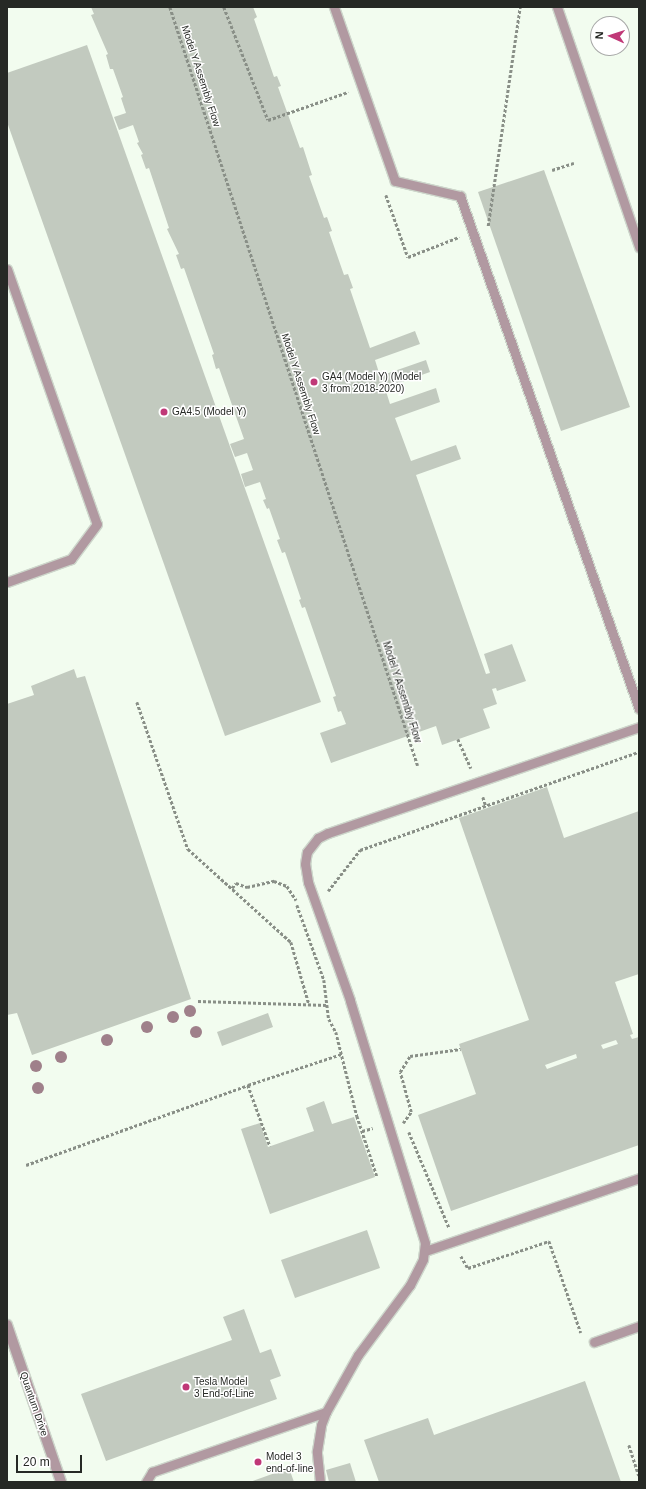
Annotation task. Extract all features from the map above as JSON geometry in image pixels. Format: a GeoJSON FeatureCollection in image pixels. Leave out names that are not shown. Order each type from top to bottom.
{"type":"FeatureCollection","features":[{"type":"Feature","properties":{"kind":"street","name":"Quantum Drive"},"geometry":{"type":"LineString","coordinates":[[7,1325],[61,1482]]}},
{"type":"Feature","properties":{"kind":"lane"},"geometry":{"type":"LineString","coordinates":[[334,7],[395,181],[460,196],[639,709]]}},
{"type":"Feature","properties":{"kind":"lane"},"geometry":{"type":"LineString","coordinates":[[557,7],[639,247]]}},
{"type":"Feature","properties":{"kind":"lane"},"geometry":{"type":"LineString","coordinates":[[7,269],[97,524],[71,560],[7,582]]}},
{"type":"Feature","properties":{"kind":"lane"},"geometry":{"type":"LineString","coordinates":[[320,1482],[317,1451],[320,1426],[326,1412],[358,1355],[410,1285],[425,1251],[418,1214],[387,1126],[350,1000],[317,906],[305,864],[308,852],[318,838],[350,825],[639,727]]}},
{"type":"Feature","properties":{"kind":"lane"},"geometry":{"type":"LineString","coordinates":[[425,1251],[639,1178]]}},
{"type":"Feature","properties":{"kind":"lane"},"geometry":{"type":"LineString","coordinates":[[594,1342],[639,1326]]}},
{"type":"Feature","properties":{"kind":"lane"},"geometry":{"type":"LineString","coordinates":[[146,1482],[152,1472],[326,1412]]}},
{"type":"Feature","properties":{"kind":"path","name":"Model Y Assembly Flow"},"geometry":{"type":"LineString","coordinates":[[170,7],[418,766]]}},
{"type":"Feature","properties":{"kind":"path"},"geometry":{"type":"LineString","coordinates":[[552,170],[574,163]]}},
{"type":"Feature","properties":{"kind":"path"},"geometry":{"type":"LineString","coordinates":[[137,702],[188,849],[291,942],[310,1004]]}},
{"type":"Feature","properties":{"kind":"path"},"geometry":{"type":"LineString","coordinates":[[304,924],[357,851],[639,752]]}},
{"type":"Feature","properties":{"kind":"path"},"geometry":{"type":"LineString","coordinates":[[232,888],[236,883],[247,887],[268,882],[280,882],[291,891],[324,980],[329,1019],[336,1032],[362,1131],[377,1176]]}},
{"type":"Feature","properties":{"kind":"path"},"geometry":{"type":"LineString","coordinates":[[198,1001],[327,1005]]}},
{"type":"Feature","properties":{"kind":"path"},"geometry":{"type":"LineString","coordinates":[[362,1131],[405,1122],[411,1112],[400,1072],[410,1056],[461,1049]]}},
{"type":"Feature","properties":{"kind":"path"},"geometry":{"type":"LineString","coordinates":[[26,1165],[248,1085],[342,1054]]}},
{"type":"Feature","properties":{"kind":"path"},"geometry":{"type":"LineString","coordinates":[[248,1085],[270,1146]]}},
{"type":"Feature","properties":{"kind":"path"},"geometry":{"type":"LineString","coordinates":[[405,1122],[455,1241],[468,1268],[548,1241],[582,1336]]}},
{"type":"Feature","properties":{"kind":"path"},"geometry":{"type":"LineString","coordinates":[[630,1445],[639,1475]]}},
{"type":"Feature","properties":{"kind":"building","name":"GA4 (Model Y) (Model 3 from 2018-2020)"},"geometry":{"type":"Polygon","coordinates":[[[91,7],[253,7],[257,17],[254,19],[274,77],[277,76],[281,86],[278,87],[300,148],[303,147],[312,175],[309,176],[324,218],[327,217],[332,231],[329,232],[344,275],[348,274],[353,288],[350,289],[370,348],[415,331],[420,344],[375,360],[380,376],[426,360],[430,372],[385,388],[390,404],[436,388],[440,402],[395,418],[411,461],[456,445],[461,459],[416,475],[486,674],[490,673],[484,654],[512,644],[526,681],[497,691],[496,688],[492,689],[497,704],[483,709],[490,728],[442,745],[436,726],[331,763],[320,733],[346,724],[341,711],[338,712],[333,697],[336,696],[305,607],[302,608],[299,600],[301,599],[285,552],[282,553],[277,540],[280,539],[269,508],[267,509],[263,500],[266,499],[260,482],[245,487],[241,474],[253,470],[247,453],[235,457],[230,444],[244,439],[219,368],[216,369],[212,355],[214,354],[184,268],[181,269],[176,255],[179,254],[167,229],[169,228],[149,168],[146,169],[141,155],[143,154],[137,143],[139,142],[133,125],[119,130],[114,117],[126,113],[121,98],[123,97],[113,69],[110,69],[106,55],[108,54],[91,15],[94,14],[91,7]]]}},
{"type":"Feature","properties":{"kind":"building","name":"GA4.5 (Model Y)"},"geometry":{"type":"Polygon","coordinates":[[[87,45],[321,702],[225,736],[7,122],[7,73],[87,45]]]}},
{"type":"Feature","properties":{"kind":"building"},"geometry":{"type":"Polygon","coordinates":[[[544,170],[630,407],[561,431],[478,192],[544,170]]]}},
{"type":"Feature","properties":{"kind":"building"},"geometry":{"type":"Polygon","coordinates":[[[74,669],[77,678],[85,676],[191,999],[32,1055],[17,1013],[7,1015],[7,704],[34,695],[31,686],[74,669]]]}},
{"type":"Feature","properties":{"kind":"building"},"geometry":{"type":"Polygon","coordinates":[[[547,787],[564,838],[639,811],[639,974],[615,982],[633,1034],[630,1035],[632,1039],[639,1037],[639,1145],[451,1211],[418,1115],[476,1094],[459,1044],[529,1020],[459,818],[547,787]],[[616,1040],[601,1045],[603,1049],[618,1044],[616,1040]],[[576,1054],[545,1065],[547,1069],[577,1058],[576,1054]]]}},
{"type":"Feature","properties":{"kind":"building"},"geometry":{"type":"Polygon","coordinates":[[[268,1013],[273,1027],[222,1046],[217,1032],[268,1013]]]}},
{"type":"Feature","properties":{"kind":"building"},"geometry":{"type":"Polygon","coordinates":[[[324,1101],[332,1124],[354,1117],[375,1177],[270,1214],[241,1129],[260,1123],[268,1147],[314,1131],[306,1108],[324,1101]]]}},
{"type":"Feature","properties":{"kind":"building"},"geometry":{"type":"Polygon","coordinates":[[[367,1230],[380,1268],[295,1298],[281,1260],[367,1230]]]}},
{"type":"Feature","properties":{"kind":"building","name":"Tesla Model 3 End-of-Line"},"geometry":{"type":"Polygon","coordinates":[[[244,1309],[260,1353],[271,1349],[281,1376],[270,1380],[277,1399],[106,1461],[81,1394],[232,1340],[223,1317],[244,1309]]]}},
{"type":"Feature","properties":{"kind":"building"},"geometry":{"type":"Polygon","coordinates":[[[585,1381],[621,1482],[379,1482],[364,1440],[428,1418],[434,1435],[585,1381]]]}},
{"type":"Feature","properties":{"kind":"building"},"geometry":{"type":"Polygon","coordinates":[[[350,1463],[356,1482],[329,1482],[326,1470],[350,1463]]]}},
{"type":"Feature","properties":{"kind":"building"},"geometry":{"type":"Polygon","coordinates":[[[289,1468],[294,1482],[250,1482],[289,1468]]]}},
{"type":"Feature","properties":{"kind":"place","name":"GA4 (Model Y) (Model 3 from 2018-2020)"},"geometry":{"type":"Point","coordinates":[314,382]}},
{"type":"Feature","properties":{"kind":"place","name":"GA4.5 (Model Y)"},"geometry":{"type":"Point","coordinates":[164,412]}},
{"type":"Feature","properties":{"kind":"place","name":"Tesla Model 3 End-of-Line"},"geometry":{"type":"Point","coordinates":[186,1387]}},
{"type":"Feature","properties":{"kind":"place","name":"Model 3 end-of-line"},"geometry":{"type":"Point","coordinates":[258,1462]}}]}
